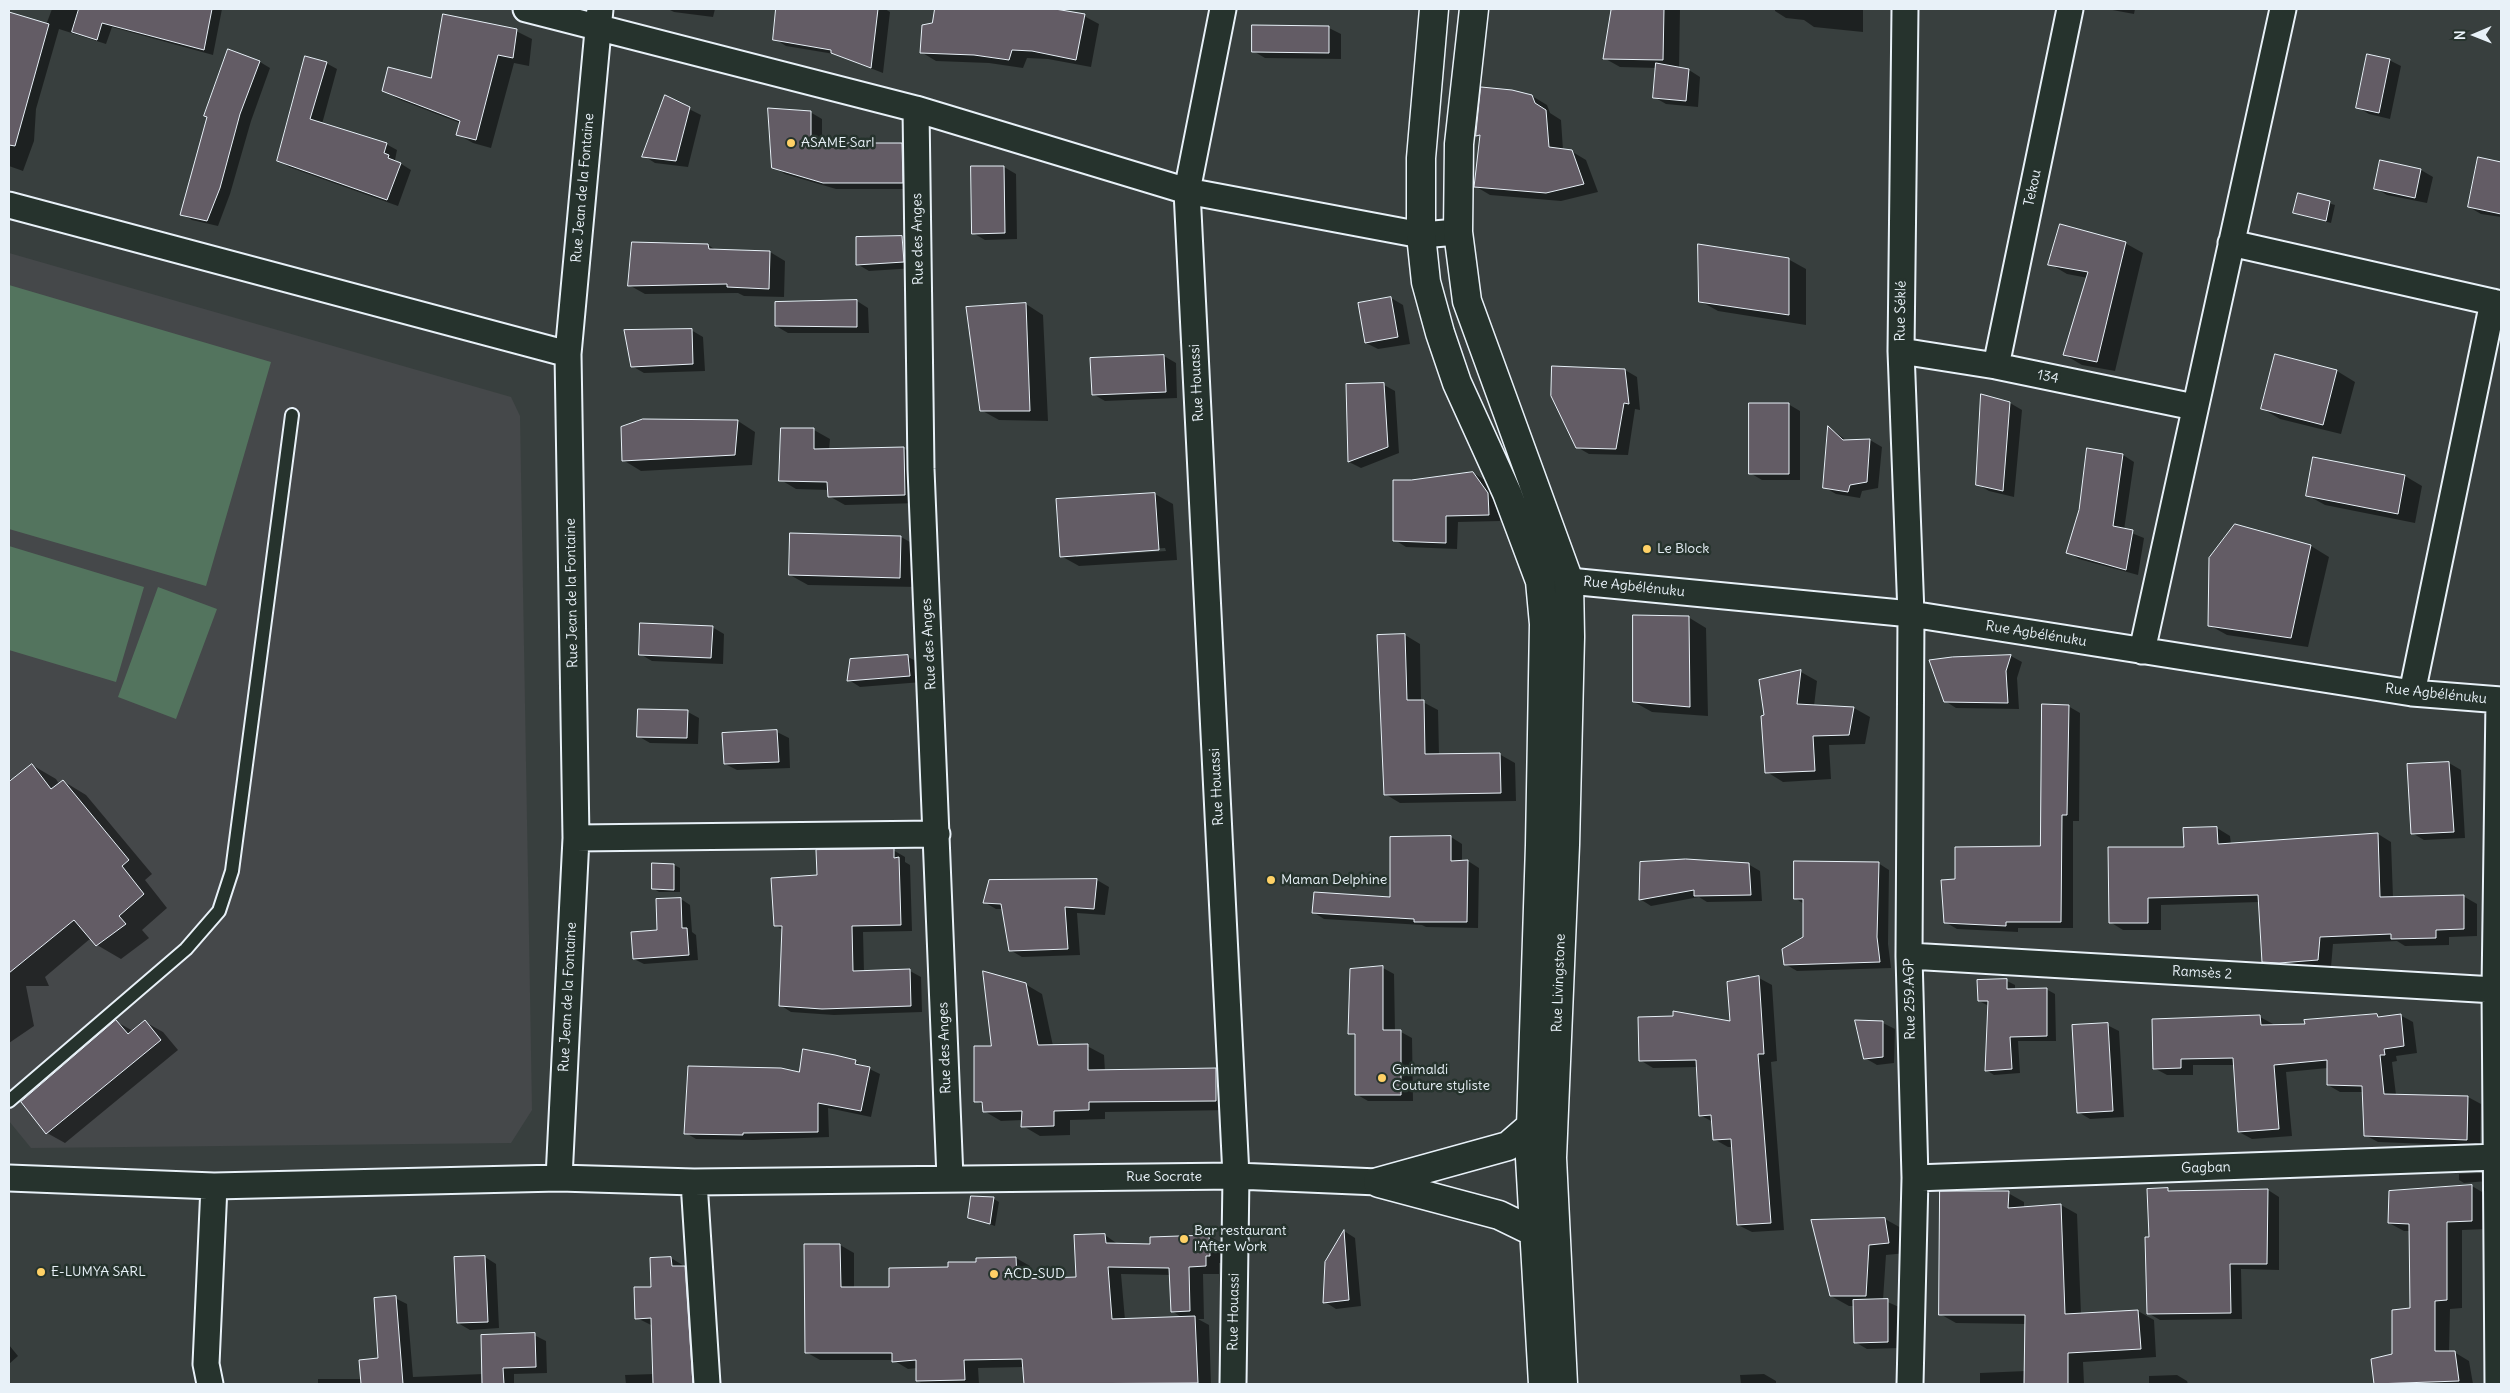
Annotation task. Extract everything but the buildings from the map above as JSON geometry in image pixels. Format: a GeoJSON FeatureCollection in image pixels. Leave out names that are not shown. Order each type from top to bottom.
{"type":"FeatureCollection","features":[{"type":"Feature","properties":{"kind":"street"},"geometry":{"type":"LineString","coordinates":[[526,9],[598,18],[916,109],[1187,191],[1421,235],[1458,232]]}},
{"type":"Feature","properties":{"kind":"street","name":"Rue Houassi"},"geometry":{"type":"LineString","coordinates":[[1223,9],[1187,191],[1236,1176],[1233,1384]]}},
{"type":"Feature","properties":{"kind":"street","name":"Rue Livingstone"},"geometry":{"type":"LineString","coordinates":[[1434,9],[1423,119],[1421,235],[1426,282],[1440,333],[1458,382],[1507,493],[1540,581],[1544,624],[1543,711],[1531,1126],[1541,1158],[1563,1384]]}},
{"type":"Feature","properties":{"kind":"street","name":"Rue Livingstone"},"geometry":{"type":"LineString","coordinates":[[1474,9],[1459,144],[1458,232],[1467,301],[1568,581],[1570,637],[1565,845],[1534,1232],[1542,1384]]}},
{"type":"Feature","properties":{"kind":"street","name":"Rue Séklé"},"geometry":{"type":"LineString","coordinates":[[1905,9],[1901,351],[1912,614]]}},
{"type":"Feature","properties":{"kind":"street","name":"Tekou"},"geometry":{"type":"LineString","coordinates":[[1996,366],[2070,9]]}},
{"type":"Feature","properties":{"kind":"street"},"geometry":{"type":"LineString","coordinates":[[2142,651],[2194,407],[2283,9]]}},
{"type":"Feature","properties":{"kind":"street","name":"Rue Jean de la Fontaine"},"geometry":{"type":"LineString","coordinates":[[559,1178],[576,838],[568,354],[598,18]]}},
{"type":"Feature","properties":{"kind":"street","name":"Rue des Anges"},"geometry":{"type":"LineString","coordinates":[[916,109],[921,469],[950,1178]]}},
{"type":"Feature","properties":{"kind":"street"},"geometry":{"type":"LineString","coordinates":[[9,204],[568,354]]}},
{"type":"Feature","properties":{"kind":"street"},"geometry":{"type":"LineString","coordinates":[[2231,243],[2497,303],[2412,693]]}},
{"type":"Feature","properties":{"kind":"street","name":"134"},"geometry":{"type":"LineString","coordinates":[[1901,351],[1996,366],[2194,407]]}},
{"type":"Feature","properties":{"kind":"street","name":"Rue Agbélénuku"},"geometry":{"type":"LineString","coordinates":[[1540,581],[1568,581],[1912,614],[2412,693],[2500,700]]}},
{"type":"Feature","properties":{"kind":"street","name":"Rue 259.AGP"},"geometry":{"type":"LineString","coordinates":[[1910,1384],[1915,1178],[1909,956],[1912,614]]}},
{"type":"Feature","properties":{"kind":"street"},"geometry":{"type":"LineString","coordinates":[[2498,1384],[2495,990],[2500,700]]}},
{"type":"Feature","properties":{"kind":"street"},"geometry":{"type":"LineString","coordinates":[[576,838],[937,834]]}},
{"type":"Feature","properties":{"kind":"street","name":"Ramsès 2"},"geometry":{"type":"LineString","coordinates":[[1909,956],[2495,990]]}},
{"type":"Feature","properties":{"kind":"street"},"geometry":{"type":"LineString","coordinates":[[1378,1182],[1508,1146],[1531,1126]]}},
{"type":"Feature","properties":{"kind":"street","name":"Gagban"},"geometry":{"type":"LineString","coordinates":[[1915,1178],[2497,1157]]}},
{"type":"Feature","properties":{"kind":"street","name":"Rue Socrate"},"geometry":{"type":"LineString","coordinates":[[9,1178],[214,1186],[559,1178],[694,1182],[1236,1176],[1378,1182]]}},
{"type":"Feature","properties":{"kind":"street"},"geometry":{"type":"LineString","coordinates":[[694,1182],[707,1384]]}},
{"type":"Feature","properties":{"kind":"street"},"geometry":{"type":"LineString","coordinates":[[1378,1182],[1499,1215],[1534,1232]]}},
{"type":"Feature","properties":{"kind":"street"},"geometry":{"type":"LineString","coordinates":[[210,1384],[206,1364],[214,1186]]}},
{"type":"Feature","properties":{"kind":"lane"},"geometry":{"type":"LineString","coordinates":[[9,1101],[186,949],[220,911],[232,871],[292,414]]}},
{"type":"Feature","properties":{"kind":"shaded area"},"geometry":{"type":"Polygon","coordinates":[[[9,253],[511,397],[520,416],[532,1110],[511,1143],[31,1148],[9,1121],[9,253]]]}},
{"type":"Feature","properties":{"kind":"green space"},"geometry":{"type":"Polygon","coordinates":[[[9,285],[271,362],[206,586],[9,529],[9,285]]]}},
{"type":"Feature","properties":{"kind":"green space"},"geometry":{"type":"Polygon","coordinates":[[[9,546],[144,587],[116,682],[9,650],[9,546]]]}},
{"type":"Feature","properties":{"kind":"green space"},"geometry":{"type":"Polygon","coordinates":[[[158,587],[217,609],[176,719],[118,697],[158,587]]]}},
{"type":"Feature","properties":{"kind":"place","name":"ASAME Sarl"},"geometry":{"type":"Point","coordinates":[791,143]}},
{"type":"Feature","properties":{"kind":"place","name":"Le Block"},"geometry":{"type":"Point","coordinates":[1647,549]}},
{"type":"Feature","properties":{"kind":"place","name":"Maman Delphine"},"geometry":{"type":"Point","coordinates":[1271,880]}},
{"type":"Feature","properties":{"kind":"place","name":"Gnimaldi Couture styliste"},"geometry":{"type":"Point","coordinates":[1382,1078]}},
{"type":"Feature","properties":{"kind":"place","name":"Bar restaurant l'After Work"},"geometry":{"type":"Point","coordinates":[1184,1239]}},
{"type":"Feature","properties":{"kind":"place","name":"E-LUMYA SARL"},"geometry":{"type":"Point","coordinates":[41,1272]}},
{"type":"Feature","properties":{"kind":"place","name":"ACD-SUD"},"geometry":{"type":"Point","coordinates":[994,1274]}}]}
